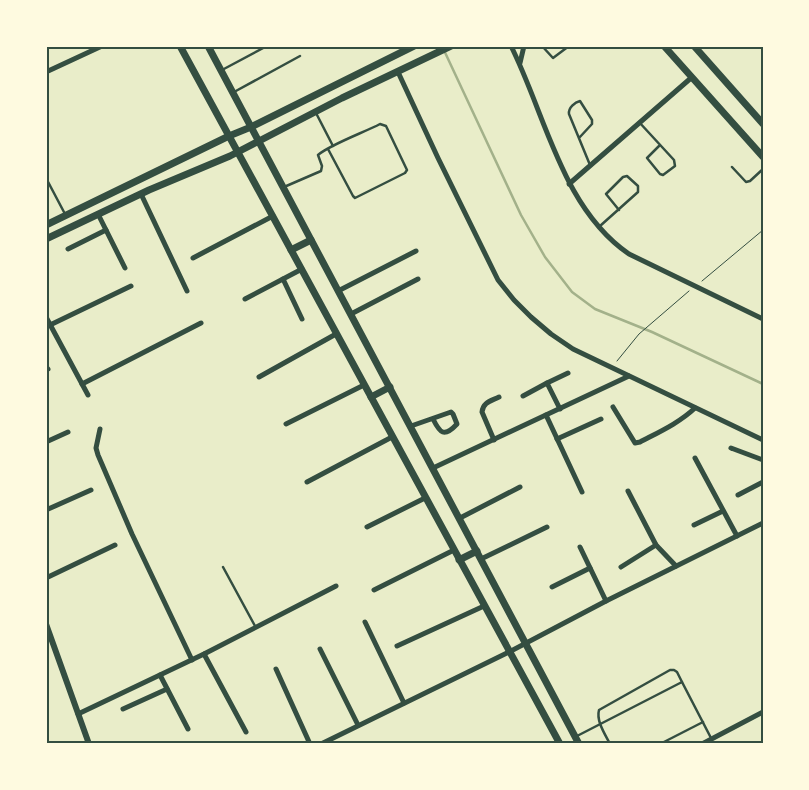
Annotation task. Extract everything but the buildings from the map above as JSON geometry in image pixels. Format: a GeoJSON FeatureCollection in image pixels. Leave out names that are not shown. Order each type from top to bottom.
{"type":"FeatureCollection","features":[{"type":"Feature","properties":{"kind":"main road"},"geometry":{"type":"LineString","coordinates":[[180,46],[560,744]]}},
{"type":"Feature","properties":{"kind":"main road"},"geometry":{"type":"LineString","coordinates":[[208,46],[578,740]]}},
{"type":"Feature","properties":{"kind":"main road"},"geometry":{"type":"LineString","coordinates":[[46,224],[336,86],[414,46]]}},
{"type":"Feature","properties":{"kind":"main road"},"geometry":{"type":"LineString","coordinates":[[46,239],[141,194],[238,152],[342,98],[451,46]]}},
{"type":"Feature","properties":{"kind":"main road"},"geometry":{"type":"LineString","coordinates":[[664,46],[763,157]]}},
{"type":"Feature","properties":{"kind":"main road"},"geometry":{"type":"LineString","coordinates":[[696,47],[763,124]]}},
{"type":"Feature","properties":{"kind":"main road"},"geometry":{"type":"LineString","coordinates":[[336,86],[342,98]]}},
{"type":"Feature","properties":{"kind":"main road"},"geometry":{"type":"LineString","coordinates":[[291,250],[311,240]]}},
{"type":"Feature","properties":{"kind":"main road"},"geometry":{"type":"LineString","coordinates":[[370,398],[390,387]]}},
{"type":"Feature","properties":{"kind":"main road"},"geometry":{"type":"LineString","coordinates":[[459,560],[477,551]]}},
{"type":"Feature","properties":{"kind":"street"},"geometry":{"type":"LineString","coordinates":[[47,69],[102,46]]}},
{"type":"Feature","properties":{"kind":"street"},"geometry":{"type":"LineString","coordinates":[[511,46],[569,184],[598,228],[618,247],[629,254],[761,316]]}},
{"type":"Feature","properties":{"kind":"street"},"geometry":{"type":"LineString","coordinates":[[520,64],[524,46]]}},
{"type":"Feature","properties":{"kind":"street"},"geometry":{"type":"LineString","coordinates":[[398,72],[498,280],[514,300],[551,334],[573,349],[763,440]]}},
{"type":"Feature","properties":{"kind":"street"},"geometry":{"type":"LineString","coordinates":[[569,184],[691,78]]}},
{"type":"Feature","properties":{"kind":"street"},"geometry":{"type":"LineString","coordinates":[[141,194],[187,291]]}},
{"type":"Feature","properties":{"kind":"street"},"geometry":{"type":"LineString","coordinates":[[98,214],[125,268]]}},
{"type":"Feature","properties":{"kind":"street"},"geometry":{"type":"LineString","coordinates":[[193,258],[273,216]]}},
{"type":"Feature","properties":{"kind":"street"},"geometry":{"type":"LineString","coordinates":[[68,249],[106,230]]}},
{"type":"Feature","properties":{"kind":"street"},"geometry":{"type":"LineString","coordinates":[[338,291],[416,251]]}},
{"type":"Feature","properties":{"kind":"street"},"geometry":{"type":"LineString","coordinates":[[245,299],[302,269]]}},
{"type":"Feature","properties":{"kind":"street"},"geometry":{"type":"LineString","coordinates":[[283,279],[302,318]]}},
{"type":"Feature","properties":{"kind":"street"},"geometry":{"type":"LineString","coordinates":[[351,314],[418,279]]}},
{"type":"Feature","properties":{"kind":"street"},"geometry":{"type":"LineString","coordinates":[[50,325],[130,286]]}},
{"type":"Feature","properties":{"kind":"street"},"geometry":{"type":"LineString","coordinates":[[46,317],[88,395]]}},
{"type":"Feature","properties":{"kind":"street"},"geometry":{"type":"LineString","coordinates":[[82,384],[201,323]]}},
{"type":"Feature","properties":{"kind":"street"},"geometry":{"type":"LineString","coordinates":[[259,376],[336,334]]}},
{"type":"Feature","properties":{"kind":"street"},"geometry":{"type":"LineString","coordinates":[[523,396],[568,373]]}},
{"type":"Feature","properties":{"kind":"street"},"geometry":{"type":"LineString","coordinates":[[434,468],[629,376]]}},
{"type":"Feature","properties":{"kind":"street"},"geometry":{"type":"LineString","coordinates":[[548,384],[560,409]]}},
{"type":"Feature","properties":{"kind":"street"},"geometry":{"type":"LineString","coordinates":[[286,424],[364,386]]}},
{"type":"Feature","properties":{"kind":"street"},"geometry":{"type":"LineString","coordinates":[[494,440],[482,408],[484,404],[500,397]]}},
{"type":"Feature","properties":{"kind":"street"},"geometry":{"type":"LineString","coordinates":[[612,407],[635,443],[685,418],[695,408]]}},
{"type":"Feature","properties":{"kind":"street"},"geometry":{"type":"LineString","coordinates":[[411,426],[451,412],[454,414],[457,424],[445,433],[442,433],[434,419]]}},
{"type":"Feature","properties":{"kind":"street"},"geometry":{"type":"LineString","coordinates":[[546,415],[582,492]]}},
{"type":"Feature","properties":{"kind":"street"},"geometry":{"type":"LineString","coordinates":[[557,439],[601,419]]}},
{"type":"Feature","properties":{"kind":"street"},"geometry":{"type":"LineString","coordinates":[[100,429],[96,448],[98,455],[192,660]]}},
{"type":"Feature","properties":{"kind":"street"},"geometry":{"type":"LineString","coordinates":[[46,442],[68,432]]}},
{"type":"Feature","properties":{"kind":"street"},"geometry":{"type":"LineString","coordinates":[[307,482],[392,438]]}},
{"type":"Feature","properties":{"kind":"street"},"geometry":{"type":"LineString","coordinates":[[732,448],[763,460]]}},
{"type":"Feature","properties":{"kind":"street"},"geometry":{"type":"LineString","coordinates":[[695,458],[737,536]]}},
{"type":"Feature","properties":{"kind":"street"},"geometry":{"type":"LineString","coordinates":[[738,495],[763,482]]}},
{"type":"Feature","properties":{"kind":"street"},"geometry":{"type":"LineString","coordinates":[[460,518],[520,487]]}},
{"type":"Feature","properties":{"kind":"street"},"geometry":{"type":"LineString","coordinates":[[46,510],[91,490]]}},
{"type":"Feature","properties":{"kind":"street"},"geometry":{"type":"LineString","coordinates":[[628,491],[656,545],[676,566]]}},
{"type":"Feature","properties":{"kind":"street"},"geometry":{"type":"LineString","coordinates":[[367,527],[425,498]]}},
{"type":"Feature","properties":{"kind":"street"},"geometry":{"type":"LineString","coordinates":[[694,525],[723,511]]}},
{"type":"Feature","properties":{"kind":"street"},"geometry":{"type":"LineString","coordinates":[[321,744],[509,652],[606,601],[763,523]]}},
{"type":"Feature","properties":{"kind":"street"},"geometry":{"type":"LineString","coordinates":[[481,559],[547,527]]}},
{"type":"Feature","properties":{"kind":"street"},"geometry":{"type":"LineString","coordinates":[[46,578],[115,545]]}},
{"type":"Feature","properties":{"kind":"street"},"geometry":{"type":"LineString","coordinates":[[621,567],[656,545]]}},
{"type":"Feature","properties":{"kind":"street"},"geometry":{"type":"LineString","coordinates":[[580,547],[606,601]]}},
{"type":"Feature","properties":{"kind":"street"},"geometry":{"type":"LineString","coordinates":[[374,590],[454,550]]}},
{"type":"Feature","properties":{"kind":"street"},"geometry":{"type":"LineString","coordinates":[[552,587],[590,568]]}},
{"type":"Feature","properties":{"kind":"street"},"geometry":{"type":"LineString","coordinates":[[78,714],[192,660],[336,586]]}},
{"type":"Feature","properties":{"kind":"street"},"geometry":{"type":"LineString","coordinates":[[397,646],[484,606]]}},
{"type":"Feature","properties":{"kind":"street"},"geometry":{"type":"LineString","coordinates":[[365,622],[404,703]]}},
{"type":"Feature","properties":{"kind":"street"},"geometry":{"type":"LineString","coordinates":[[46,624],[50,645],[89,744]]}},
{"type":"Feature","properties":{"kind":"street"},"geometry":{"type":"LineString","coordinates":[[320,649],[358,726]]}},
{"type":"Feature","properties":{"kind":"street"},"geometry":{"type":"LineString","coordinates":[[204,654],[246,732]]}},
{"type":"Feature","properties":{"kind":"street"},"geometry":{"type":"LineString","coordinates":[[276,669],[310,744]]}},
{"type":"Feature","properties":{"kind":"street"},"geometry":{"type":"LineString","coordinates":[[160,675],[188,729]]}},
{"type":"Feature","properties":{"kind":"street"},"geometry":{"type":"LineString","coordinates":[[123,709],[167,689]]}},
{"type":"Feature","properties":{"kind":"street"},"geometry":{"type":"LineString","coordinates":[[702,744],[763,712]]}},
{"type":"Feature","properties":{"kind":"lane"},"geometry":{"type":"LineString","coordinates":[[221,71],[268,46]]}},
{"type":"Feature","properties":{"kind":"lane"},"geometry":{"type":"LineString","coordinates":[[542,46],[553,58],[569,46]]}},
{"type":"Feature","properties":{"kind":"lane"},"geometry":{"type":"LineString","coordinates":[[233,93],[300,56]]}},
{"type":"Feature","properties":{"kind":"lane"},"geometry":{"type":"LineString","coordinates":[[579,138],[592,124],[592,120],[580,101],[578,101],[568,111],[579,138],[590,165]]}},
{"type":"Feature","properties":{"kind":"lane"},"geometry":{"type":"LineString","coordinates":[[316,112],[333,147]]}},
{"type":"Feature","properties":{"kind":"lane"},"geometry":{"type":"LineString","coordinates":[[640,122],[660,145],[675,163],[675,166],[663,175],[647,158],[660,145]]}},
{"type":"Feature","properties":{"kind":"lane"},"geometry":{"type":"LineString","coordinates":[[283,188],[321,171],[322,166],[318,155],[328,149],[380,124],[384,124],[407,170],[405,173],[355,198],[328,149]]}},
{"type":"Feature","properties":{"kind":"lane"},"geometry":{"type":"LineString","coordinates":[[732,167],[746,182],[750,181],[763,169]]}},
{"type":"Feature","properties":{"kind":"lane"},"geometry":{"type":"LineString","coordinates":[[598,228],[618,210],[639,189],[630,177],[627,176],[613,186],[606,194],[618,210]]}},
{"type":"Feature","properties":{"kind":"lane"},"geometry":{"type":"LineString","coordinates":[[46,178],[66,215]]}},
{"type":"Feature","properties":{"kind":"lane"},"geometry":{"type":"LineString","coordinates":[[223,567],[255,628]]}},
{"type":"Feature","properties":{"kind":"lane"},"geometry":{"type":"LineString","coordinates":[[610,744],[600,724],[598,714],[601,708],[670,670],[677,672],[711,739]]}},
{"type":"Feature","properties":{"kind":"lane"},"geometry":{"type":"LineString","coordinates":[[578,740],[600,724],[682,682]]}},
{"type":"Feature","properties":{"kind":"lane"},"geometry":{"type":"LineString","coordinates":[[660,744],[703,722]]}},
{"type":"Feature","properties":{"kind":"path"},"geometry":{"type":"LineString","coordinates":[[611,367],[639,334],[763,230]]}},
{"type":"Feature","properties":{"kind":"waterway"},"geometry":{"type":"LineString","coordinates":[[442,46],[521,215],[545,257],[572,292],[595,309],[652,332],[763,384]]}}]}
